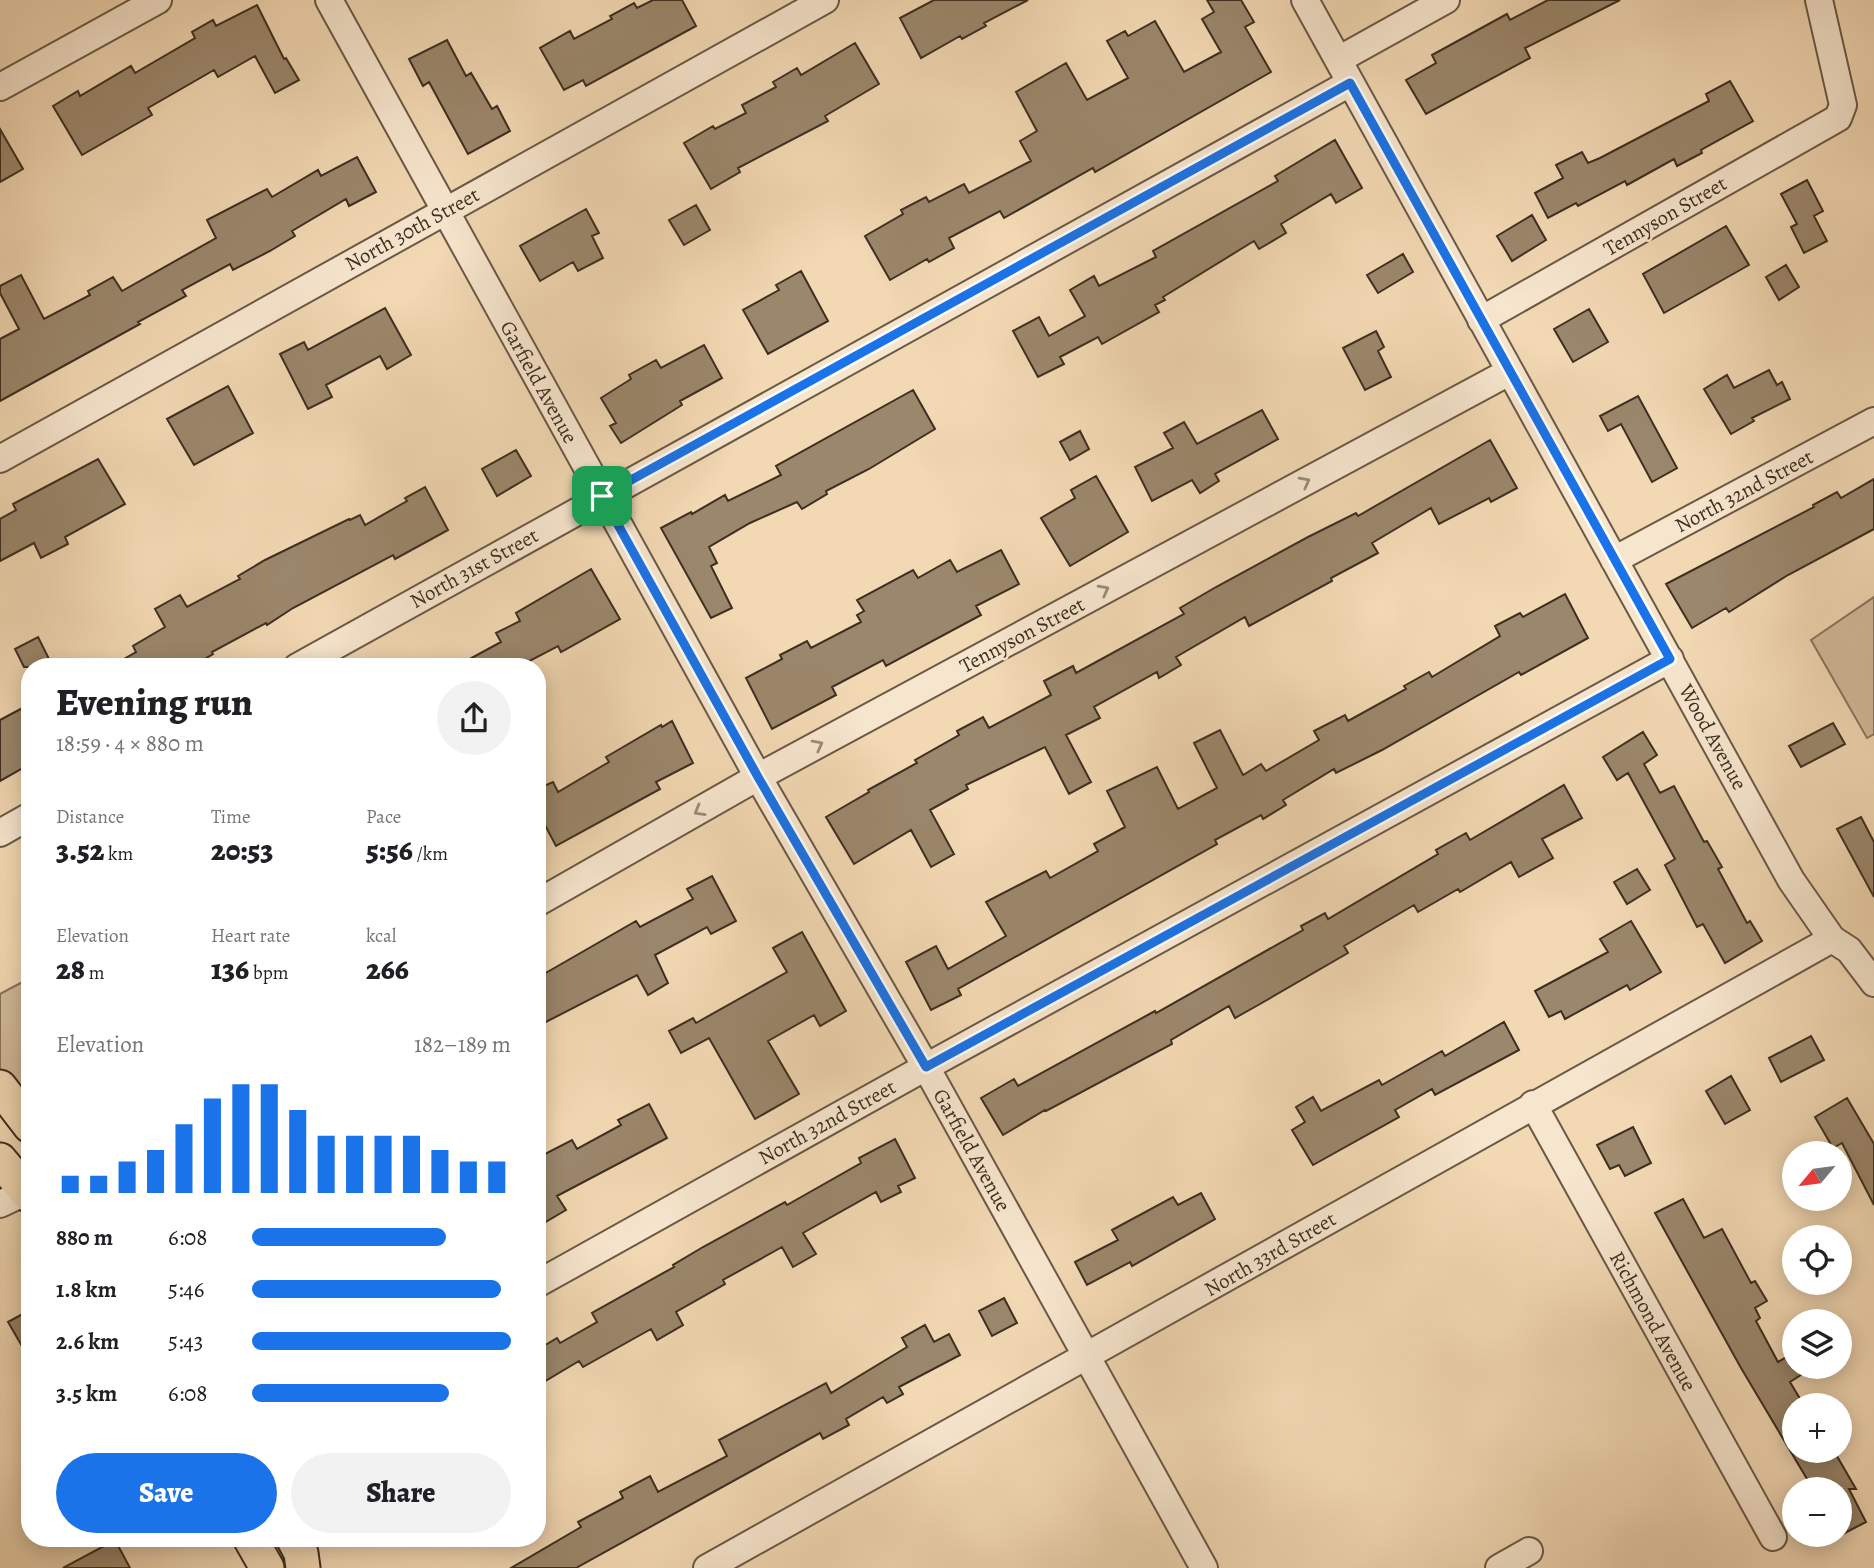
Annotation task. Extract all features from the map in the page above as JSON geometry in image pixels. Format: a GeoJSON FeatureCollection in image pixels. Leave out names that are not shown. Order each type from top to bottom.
{"type":"FeatureCollection","features":[{"type":"Feature","properties":{"kind":"main road"},"geometry":{"type":"LineString","coordinates":[[0,1087],[21,1114]]}},
{"type":"Feature","properties":{"kind":"main road"},"geometry":{"type":"LineString","coordinates":[[0,1160],[21,1195]]}},
{"type":"Feature","properties":{"kind":"main road"},"geometry":{"type":"LineString","coordinates":[[255,1547],[267,1568]]}},
{"type":"Feature","properties":{"kind":"main road"},"geometry":{"type":"LineString","coordinates":[[298,1547],[303,1568]]}},
{"type":"Feature","properties":{"kind":"street"},"geometry":{"type":"LineString","coordinates":[[0,87],[158,0]]}},
{"type":"Feature","properties":{"kind":"street","name":"Garfield Avenue"},"geometry":{"type":"LineString","coordinates":[[329,0],[758,777],[926,1067],[1204,1568]]}},
{"type":"Feature","properties":{"kind":"street","name":"North 30th Street"},"geometry":{"type":"LineString","coordinates":[[0,459],[825,0]]}},
{"type":"Feature","properties":{"kind":"street","name":"Wood Avenue"},"geometry":{"type":"LineString","coordinates":[[1305,0],[1508,372],[1791,880],[1832,939],[1849,950],[1874,983]]}},
{"type":"Feature","properties":{"kind":"street"},"geometry":{"type":"LineString","coordinates":[[1338,60],[1446,0]]}},
{"type":"Feature","properties":{"kind":"street","name":"Tennyson Street"},"geometry":{"type":"LineString","coordinates":[[1481,320],[1838,118],[1843,105],[1819,0]]}},
{"type":"Feature","properties":{"kind":"street","name":"North 31st Street"},"geometry":{"type":"LineString","coordinates":[[313,658],[1350,83]]}},
{"type":"Feature","properties":{"kind":"street","name":"Tennyson Street"},"geometry":{"type":"LineString","coordinates":[[546,898],[758,777],[1508,372]]}},
{"type":"Feature","properties":{"kind":"street","name":"North 32nd Street"},"geometry":{"type":"LineString","coordinates":[[1614,560],[1874,421]]}},
{"type":"Feature","properties":{"kind":"street","name":"North 32nd Street"},"geometry":{"type":"LineString","coordinates":[[546,1279],[1670,659]]}},
{"type":"Feature","properties":{"kind":"street"},"geometry":{"type":"LineString","coordinates":[[0,833],[21,821]]}},
{"type":"Feature","properties":{"kind":"street","name":"North 33rd Street"},"geometry":{"type":"LineString","coordinates":[[707,1568],[1832,939]]}},
{"type":"Feature","properties":{"kind":"street","name":"Richmond Avenue"},"geometry":{"type":"LineString","coordinates":[[1533,1104],[1773,1537]]}},
{"type":"Feature","properties":{"kind":"street"},"geometry":{"type":"LineString","coordinates":[[1499,1568],[1529,1550]]}},
{"type":"Feature","properties":{"kind":"shaded area"},"geometry":{"type":"Polygon","coordinates":[[[1874,597],[1874,734],[1867,738],[1811,640],[1874,597]]]}},
{"type":"Feature","properties":{"kind":"shaded area"},"geometry":{"type":"Polygon","coordinates":[[[21,983],[21,1095],[0,1069],[0,994],[21,983]]]}},
{"type":"Feature","properties":{"kind":"building"},"geometry":{"type":"Polygon","coordinates":[[[653,0],[682,0],[696,26],[586,86],[583,80],[564,90],[540,48],[570,31],[574,39],[612,19],[610,16],[634,3],[637,8],[653,0]]]}},
{"type":"Feature","properties":{"kind":"building"},"geometry":{"type":"Polygon","coordinates":[[[934,0],[1028,0],[984,23],[986,26],[962,39],[960,36],[921,58],[900,18],[934,0]]]}},
{"type":"Feature","properties":{"kind":"building"},"geometry":{"type":"Polygon","coordinates":[[[1207,0],[1241,0],[1254,22],[1245,27],[1271,72],[1095,172],[1093,168],[1004,218],[1000,211],[949,238],[954,248],[929,262],[927,259],[890,280],[865,236],[903,214],[901,210],[926,197],[929,202],[964,184],[969,193],[1031,161],[1020,141],[1037,131],[1016,92],[1066,63],[1087,100],[1128,78],[1107,41],[1125,31],[1128,36],[1155,21],[1184,72],[1221,52],[1202,19],[1214,12],[1207,0]]]}},
{"type":"Feature","properties":{"kind":"building"},"geometry":{"type":"Polygon","coordinates":[[[1548,0],[1620,0],[1525,48],[1530,58],[1426,114],[1406,80],[1436,63],[1432,55],[1507,14],[1510,20],[1548,0]]]}},
{"type":"Feature","properties":{"kind":"building"},"geometry":{"type":"Polygon","coordinates":[[[257,5],[284,59],[286,58],[299,80],[275,93],[255,56],[218,77],[214,70],[148,108],[152,115],[82,155],[53,106],[78,91],[80,96],[131,66],[135,73],[195,38],[192,32],[213,20],[216,26],[257,5]]]}},
{"type":"Feature","properties":{"kind":"building"},"geometry":{"type":"Polygon","coordinates":[[[447,40],[466,76],[471,73],[492,109],[497,106],[510,131],[468,154],[429,82],[423,86],[409,59],[447,40]]]}},
{"type":"Feature","properties":{"kind":"building"},"geometry":{"type":"Polygon","coordinates":[[[855,43],[879,84],[825,116],[828,121],[738,168],[740,172],[711,189],[684,143],[713,126],[715,129],[746,113],[742,105],[776,87],[773,82],[797,68],[801,75],[855,43]]]}},
{"type":"Feature","properties":{"kind":"building"},"geometry":{"type":"Polygon","coordinates":[[[1730,81],[1753,121],[1677,166],[1674,159],[1627,185],[1625,181],[1578,206],[1576,203],[1548,218],[1535,193],[1563,178],[1556,165],[1582,152],[1588,163],[1600,158],[1709,101],[1706,94],[1730,81]]]}},
{"type":"Feature","properties":{"kind":"building"},"geometry":{"type":"Polygon","coordinates":[[[0,129],[23,169],[0,182],[0,129]]]}},
{"type":"Feature","properties":{"kind":"building"},"geometry":{"type":"Polygon","coordinates":[[[1335,140],[1362,188],[1336,203],[1331,194],[1281,224],[1286,233],[1259,249],[1254,241],[1163,297],[1165,300],[1155,305],[1159,312],[1102,344],[1098,337],[1060,357],[1064,364],[1038,377],[1013,331],[1039,317],[1049,336],[1085,316],[1070,290],[1094,276],[1099,286],[1156,257],[1153,251],[1278,181],[1275,176],[1335,140]]]}},
{"type":"Feature","properties":{"kind":"building"},"geometry":{"type":"Polygon","coordinates":[[[357,157],[376,192],[349,206],[346,199],[292,231],[295,236],[270,251],[233,270],[230,264],[182,290],[186,296],[0,401],[0,339],[19,329],[0,293],[0,286],[21,275],[44,319],[90,295],[88,291],[113,277],[122,291],[216,238],[207,220],[267,189],[272,197],[318,170],[321,176],[357,157]]]}},
{"type":"Feature","properties":{"kind":"building"},"geometry":{"type":"Polygon","coordinates":[[[1807,180],[1823,211],[1814,216],[1827,241],[1804,253],[1791,227],[1797,224],[1781,194],[1807,180]]]}},
{"type":"Feature","properties":{"kind":"building"},"geometry":{"type":"Polygon","coordinates":[[[696,205],[710,230],[684,245],[669,220],[696,205]]]}},
{"type":"Feature","properties":{"kind":"building"},"geometry":{"type":"Polygon","coordinates":[[[586,209],[599,233],[592,236],[603,258],[578,271],[573,262],[540,281],[520,246],[586,209]]]}},
{"type":"Feature","properties":{"kind":"building"},"geometry":{"type":"Polygon","coordinates":[[[1532,215],[1546,240],[1512,261],[1497,236],[1532,215]]]}},
{"type":"Feature","properties":{"kind":"building"},"geometry":{"type":"Polygon","coordinates":[[[1726,226],[1749,265],[1664,313],[1643,274],[1726,226]]]}},
{"type":"Feature","properties":{"kind":"building"},"geometry":{"type":"Polygon","coordinates":[[[1403,254],[1413,272],[1378,293],[1367,275],[1403,254]]]}},
{"type":"Feature","properties":{"kind":"building"},"geometry":{"type":"Polygon","coordinates":[[[1786,265],[1799,287],[1779,300],[1766,277],[1786,265]]]}},
{"type":"Feature","properties":{"kind":"building"},"geometry":{"type":"Polygon","coordinates":[[[801,271],[828,321],[768,354],[743,310],[779,290],[776,285],[801,271]]]}},
{"type":"Feature","properties":{"kind":"building"},"geometry":{"type":"Polygon","coordinates":[[[385,308],[411,355],[387,369],[380,356],[326,385],[332,397],[308,409],[280,354],[304,342],[308,350],[385,308]]]}},
{"type":"Feature","properties":{"kind":"building"},"geometry":{"type":"Polygon","coordinates":[[[1589,309],[1608,342],[1573,362],[1554,329],[1589,309]]]}},
{"type":"Feature","properties":{"kind":"building"},"geometry":{"type":"Polygon","coordinates":[[[1376,331],[1384,347],[1378,351],[1391,377],[1365,390],[1343,348],[1376,331]]]}},
{"type":"Feature","properties":{"kind":"building"},"geometry":{"type":"Polygon","coordinates":[[[704,345],[722,378],[680,401],[682,405],[621,443],[610,426],[616,423],[601,398],[631,379],[629,375],[656,360],[661,368],[704,345]]]}},
{"type":"Feature","properties":{"kind":"building"},"geometry":{"type":"Polygon","coordinates":[[[1769,370],[1777,385],[1782,382],[1790,399],[1752,418],[1754,421],[1731,434],[1704,389],[1727,375],[1734,388],[1769,370]]]}},
{"type":"Feature","properties":{"kind":"building"},"geometry":{"type":"Polygon","coordinates":[[[228,386],[253,433],[194,465],[167,419],[228,386]]]}},
{"type":"Feature","properties":{"kind":"building"},"geometry":{"type":"Polygon","coordinates":[[[913,390],[935,429],[869,469],[826,491],[827,494],[802,509],[797,502],[750,523],[709,547],[717,563],[711,566],[732,608],[711,618],[661,528],[725,495],[728,501],[781,475],[776,466],[913,390]]]}},
{"type":"Feature","properties":{"kind":"building"},"geometry":{"type":"Polygon","coordinates":[[[1638,396],[1677,468],[1652,482],[1621,424],[1608,431],[1600,416],[1638,396]]]}},
{"type":"Feature","properties":{"kind":"building"},"geometry":{"type":"Polygon","coordinates":[[[1262,410],[1278,439],[1215,474],[1219,481],[1200,493],[1192,480],[1152,501],[1135,467],[1173,448],[1164,433],[1184,422],[1197,444],[1262,410]]]}},
{"type":"Feature","properties":{"kind":"building"},"geometry":{"type":"Polygon","coordinates":[[[1080,431],[1089,449],[1070,460],[1060,442],[1080,431]]]}},
{"type":"Feature","properties":{"kind":"building"},"geometry":{"type":"Polygon","coordinates":[[[1490,440],[1517,488],[1491,502],[1489,498],[1439,524],[1431,508],[1372,543],[1378,553],[1331,578],[1332,581],[1249,626],[1245,617],[1176,657],[1181,665],[1159,678],[1157,672],[1094,707],[1100,718],[1066,735],[1091,782],[1069,794],[1045,747],[966,785],[968,789],[930,810],[954,854],[931,867],[911,830],[854,864],[826,817],[917,763],[915,760],[959,735],[957,731],[983,717],[989,728],[1051,695],[1044,681],[1073,666],[1076,673],[1184,614],[1180,608],[1216,587],[1356,513],[1358,516],[1490,440]]]}},
{"type":"Feature","properties":{"kind":"building"},"geometry":{"type":"Polygon","coordinates":[[[516,450],[531,476],[497,496],[482,469],[516,450]]]}},
{"type":"Feature","properties":{"kind":"building"},"geometry":{"type":"Polygon","coordinates":[[[98,459],[125,504],[65,537],[68,544],[41,558],[34,543],[0,561],[0,519],[16,510],[13,504],[98,459]]]}},
{"type":"Feature","properties":{"kind":"building"},"geometry":{"type":"Polygon","coordinates":[[[1096,476],[1128,532],[1070,566],[1041,518],[1075,498],[1071,490],[1096,476]]]}},
{"type":"Feature","properties":{"kind":"building"},"geometry":{"type":"Polygon","coordinates":[[[1874,479],[1874,529],[1788,575],[1729,612],[1726,608],[1692,628],[1666,584],[1814,507],[1813,505],[1837,492],[1841,498],[1874,479]]]}},
{"type":"Feature","properties":{"kind":"building"},"geometry":{"type":"Polygon","coordinates":[[[425,487],[448,530],[395,559],[393,555],[293,608],[267,625],[266,623],[212,652],[213,654],[206,658],[126,658],[136,652],[133,646],[165,627],[155,609],[180,595],[187,607],[240,579],[238,576],[265,560],[360,515],[365,525],[407,501],[405,498],[425,487]]]}},
{"type":"Feature","properties":{"kind":"building"},"geometry":{"type":"Polygon","coordinates":[[[1001,550],[1019,584],[976,606],[981,615],[886,666],[883,660],[832,687],[836,695],[772,729],[746,678],[782,659],[780,655],[807,641],[811,648],[861,622],[857,615],[864,611],[857,600],[913,570],[918,578],[950,560],[957,572],[1001,550]]]}},
{"type":"Feature","properties":{"kind":"building"},"geometry":{"type":"Polygon","coordinates":[[[591,569],[620,619],[561,652],[558,646],[535,658],[472,658],[501,642],[496,633],[520,621],[516,613],[591,569]]]}},
{"type":"Feature","properties":{"kind":"building"},"geometry":{"type":"Polygon","coordinates":[[[1565,594],[1588,638],[1521,675],[1519,672],[1382,750],[1336,773],[1334,769],[1283,800],[1286,805],[1263,819],[1261,815],[1215,840],[1217,844],[958,989],[961,995],[931,1010],[906,962],[936,946],[948,969],[1006,936],[986,902],[1046,871],[1050,878],[1098,851],[1094,844],[1125,827],[1107,791],[1157,767],[1178,809],[1217,788],[1194,743],[1220,730],[1243,775],[1261,764],[1266,771],[1319,740],[1314,731],[1345,715],[1348,721],[1406,689],[1404,686],[1429,672],[1432,677],[1500,636],[1495,626],[1520,613],[1523,617],[1565,594]]]}},
{"type":"Feature","properties":{"kind":"building"},"geometry":{"type":"Polygon","coordinates":[[[38,637],[48,658],[21,658],[21,661],[15,649],[38,637]]]}},
{"type":"Feature","properties":{"kind":"building"},"geometry":{"type":"Polygon","coordinates":[[[21,709],[21,769],[0,781],[0,720],[21,709]]]}},
{"type":"Feature","properties":{"kind":"building"},"geometry":{"type":"Polygon","coordinates":[[[672,721],[693,763],[656,782],[660,789],[556,846],[546,827],[546,785],[553,782],[558,792],[609,762],[606,757],[661,725],[662,727],[672,721]]]}},
{"type":"Feature","properties":{"kind":"building"},"geometry":{"type":"Polygon","coordinates":[[[1833,723],[1845,744],[1801,767],[1789,746],[1833,723]]]}},
{"type":"Feature","properties":{"kind":"building"},"geometry":{"type":"Polygon","coordinates":[[[1643,732],[1657,755],[1644,764],[1660,793],[1674,786],[1704,842],[1707,841],[1722,867],[1718,869],[1747,923],[1750,921],[1762,941],[1725,963],[1703,924],[1697,927],[1665,865],[1675,859],[1628,773],[1617,780],[1603,757],[1643,732]]]}},
{"type":"Feature","properties":{"kind":"building"},"geometry":{"type":"Polygon","coordinates":[[[1564,785],[1582,818],[1542,839],[1553,858],[1519,877],[1511,862],[1460,892],[1458,889],[1418,912],[1414,905],[1344,946],[1348,953],[1235,1018],[1229,1006],[1171,1040],[1172,1044],[1003,1135],[981,1098],[1014,1079],[1018,1086],[1155,1011],[1156,1013],[1303,930],[1301,926],[1325,913],[1328,919],[1438,854],[1436,850],[1466,833],[1470,840],[1564,785]]]}},
{"type":"Feature","properties":{"kind":"building"},"geometry":{"type":"Polygon","coordinates":[[[1861,817],[1874,842],[1874,897],[1837,829],[1861,817]]]}},
{"type":"Feature","properties":{"kind":"building"},"geometry":{"type":"Polygon","coordinates":[[[1637,869],[1650,890],[1627,904],[1614,882],[1637,869]]]}},
{"type":"Feature","properties":{"kind":"building"},"geometry":{"type":"Polygon","coordinates":[[[712,876],[736,921],[711,934],[707,927],[655,955],[668,983],[648,995],[637,975],[546,1022],[546,973],[636,921],[640,927],[693,899],[687,889],[712,876]]]}},
{"type":"Feature","properties":{"kind":"building"},"geometry":{"type":"Polygon","coordinates":[[[1631,921],[1661,972],[1630,990],[1627,985],[1565,1019],[1561,1011],[1549,1017],[1535,991],[1608,952],[1600,939],[1631,921]]]}},
{"type":"Feature","properties":{"kind":"building"},"geometry":{"type":"Polygon","coordinates":[[[802,932],[846,1011],[820,1026],[814,1015],[768,1041],[799,1094],[755,1119],[709,1038],[681,1053],[669,1031],[693,1018],[696,1023],[787,972],[773,948],[802,932]]]}},
{"type":"Feature","properties":{"kind":"building"},"geometry":{"type":"Polygon","coordinates":[[[1504,1022],[1519,1050],[1435,1095],[1432,1089],[1395,1110],[1399,1117],[1313,1165],[1292,1130],[1305,1122],[1296,1107],[1313,1097],[1321,1111],[1379,1080],[1382,1085],[1442,1051],[1445,1056],[1504,1022]]]}},
{"type":"Feature","properties":{"kind":"building"},"geometry":{"type":"Polygon","coordinates":[[[1811,1036],[1824,1060],[1781,1082],[1769,1058],[1811,1036]]]}},
{"type":"Feature","properties":{"kind":"building"},"geometry":{"type":"Polygon","coordinates":[[[1731,1076],[1750,1110],[1725,1124],[1706,1091],[1731,1076]]]}},
{"type":"Feature","properties":{"kind":"building"},"geometry":{"type":"Polygon","coordinates":[[[1847,1098],[1874,1144],[1874,1205],[1852,1162],[1852,1141],[1829,1141],[1815,1117],[1847,1098]]]}},
{"type":"Feature","properties":{"kind":"building"},"geometry":{"type":"Polygon","coordinates":[[[649,1104],[667,1138],[557,1196],[566,1210],[546,1222],[546,1153],[572,1140],[577,1149],[621,1125],[618,1120],[649,1104]]]}},
{"type":"Feature","properties":{"kind":"building"},"geometry":{"type":"Polygon","coordinates":[[[1633,1127],[1651,1163],[1625,1176],[1619,1165],[1610,1169],[1597,1145],[1633,1127]]]}},
{"type":"Feature","properties":{"kind":"building"},"geometry":{"type":"Polygon","coordinates":[[[895,1139],[915,1178],[898,1186],[901,1192],[881,1202],[876,1192],[803,1233],[816,1254],[793,1267],[782,1247],[723,1280],[725,1284],[676,1312],[683,1325],[657,1340],[651,1329],[583,1367],[579,1361],[546,1381],[546,1345],[557,1338],[560,1343],[597,1322],[592,1313],[674,1267],[673,1265],[703,1247],[785,1202],[787,1205],[861,1163],[859,1158],[895,1139]]]}},
{"type":"Feature","properties":{"kind":"building"},"geometry":{"type":"Polygon","coordinates":[[[1201,1193],[1215,1219],[1132,1266],[1130,1262],[1087,1285],[1075,1262],[1118,1240],[1112,1230],[1173,1197],[1178,1205],[1201,1193]]]}},
{"type":"Feature","properties":{"kind":"building"},"geometry":{"type":"Polygon","coordinates":[[[1683,1199],[1704,1238],[1722,1229],[1751,1283],[1755,1281],[1767,1301],[1755,1308],[1760,1318],[1756,1321],[1778,1362],[1782,1360],[1782,1379],[1795,1379],[1790,1382],[1797,1393],[1782,1393],[1782,1437],[1741,1368],[1655,1213],[1683,1199]]]}},
{"type":"Feature","properties":{"kind":"building"},"geometry":{"type":"Polygon","coordinates":[[[1004,1298],[1017,1323],[992,1336],[979,1311],[1004,1298]]]}},
{"type":"Feature","properties":{"kind":"building"},"geometry":{"type":"Polygon","coordinates":[[[21,1315],[21,1344],[8,1322],[21,1315]]]}},
{"type":"Feature","properties":{"kind":"building"},"geometry":{"type":"Polygon","coordinates":[[[925,1325],[934,1342],[949,1334],[960,1355],[899,1387],[903,1394],[887,1403],[883,1397],[846,1419],[849,1425],[823,1439],[820,1433],[576,1568],[511,1568],[581,1527],[578,1522],[623,1498],[620,1492],[650,1476],[658,1492],[727,1456],[719,1440],[826,1383],[831,1393],[907,1347],[902,1338],[925,1325]]]}},
{"type":"Feature","properties":{"kind":"building"},"geometry":{"type":"Polygon","coordinates":[[[1798,1463],[1841,1463],[1849,1477],[1806,1477],[1798,1463]]]}},
{"type":"Feature","properties":{"kind":"building"},"geometry":{"type":"Polygon","coordinates":[[[1852,1495],[1866,1522],[1852,1529],[1852,1495]]]}},
{"type":"Feature","properties":{"kind":"building"},"geometry":{"type":"Polygon","coordinates":[[[102,1547],[119,1547],[130,1568],[63,1568],[102,1547]]]}},
{"type":"Feature","properties":{"kind":"route"},"geometry":{"type":"LineString","coordinates":[[1350,83],[1508,372],[1670,659],[926,1067],[758,777],[602,496],[1350,83]]}}]}
